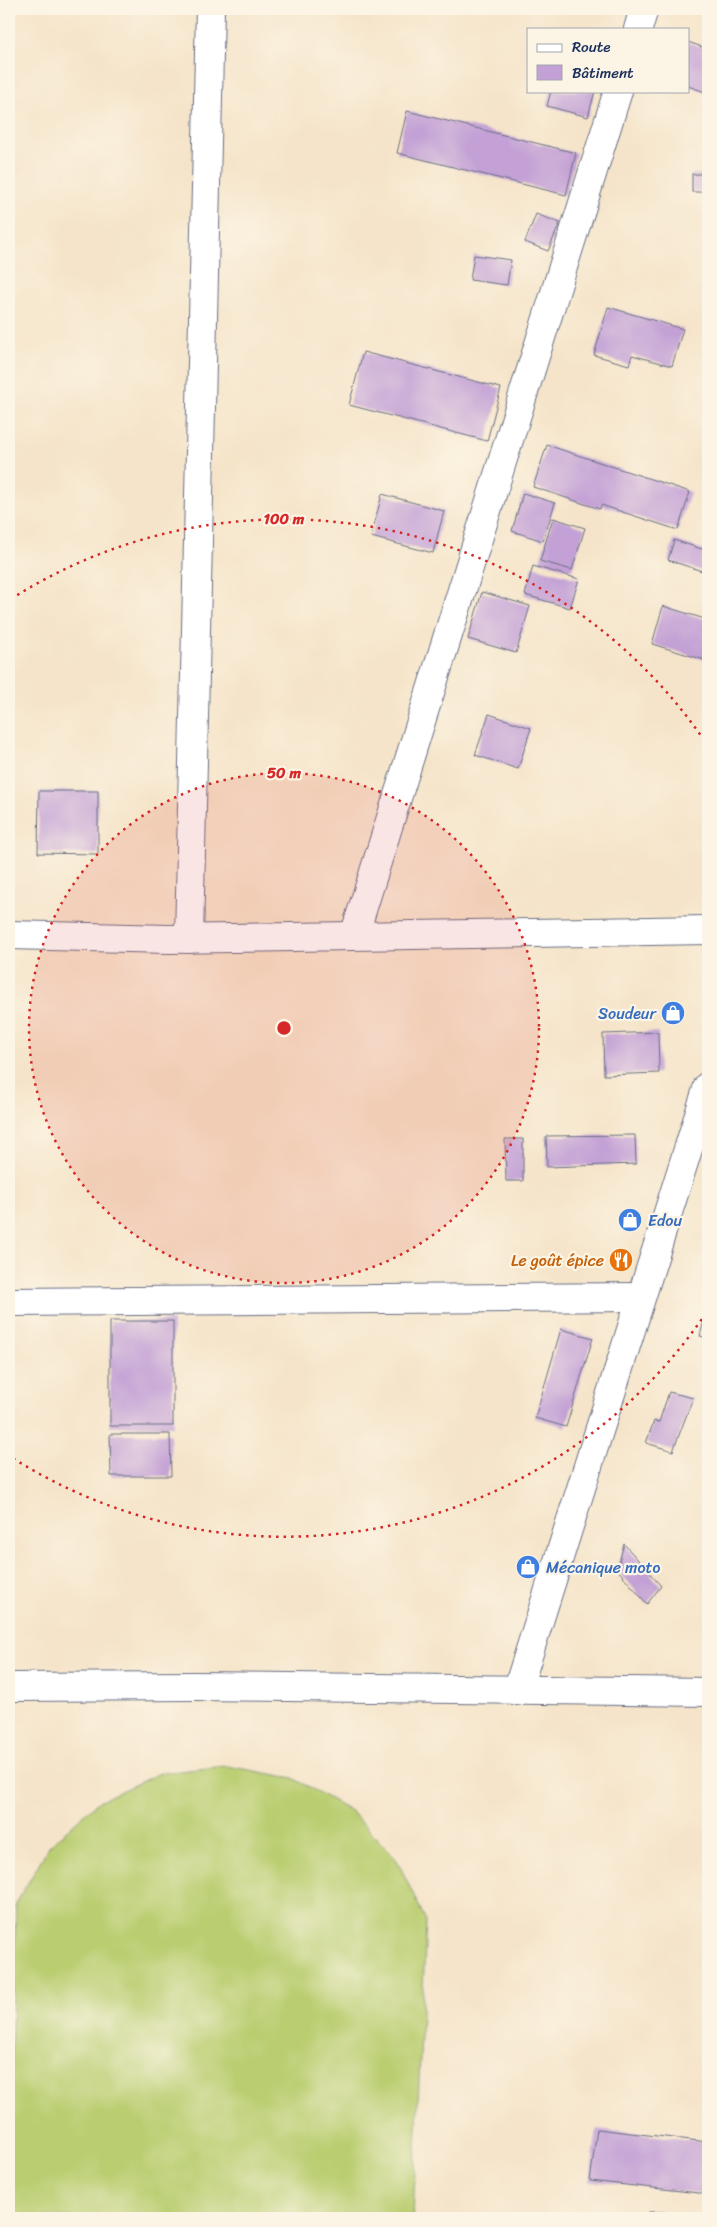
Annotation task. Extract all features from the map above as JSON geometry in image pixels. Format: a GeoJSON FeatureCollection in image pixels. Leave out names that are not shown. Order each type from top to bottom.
{"type":"FeatureCollection","features":[{"type":"Feature","properties":{"kind":"street"},"geometry":{"type":"LineString","coordinates":[[188,939],[210,9]]}},
{"type":"Feature","properties":{"kind":"street"},"geometry":{"type":"LineString","coordinates":[[638,28],[644,9]]}},
{"type":"Feature","properties":{"kind":"street"},"geometry":{"type":"LineString","coordinates":[[354,936],[618,92]]}},
{"type":"Feature","properties":{"kind":"street"},"geometry":{"type":"LineString","coordinates":[[9,935],[188,939],[708,930]]}},
{"type":"Feature","properties":{"kind":"street"},"geometry":{"type":"LineString","coordinates":[[516,1691],[708,1086]]}},
{"type":"Feature","properties":{"kind":"street"},"geometry":{"type":"LineString","coordinates":[[9,1302],[641,1297]]}},
{"type":"Feature","properties":{"kind":"street"},"geometry":{"type":"LineString","coordinates":[[9,1687],[196,1686],[708,1692]]}},
{"type":"Feature","properties":{"kind":"green space"},"geometry":{"type":"Polygon","coordinates":[[[227,1766],[293,1778],[351,1811],[397,1860],[426,1921],[413,2218],[9,2218],[9,2122],[16,1904],[49,1846],[99,1801],[160,1773],[227,1766]]]}},
{"type":"Feature","properties":{"kind":"building"},"geometry":{"type":"Polygon","coordinates":[[[690,43],[708,49],[708,93],[690,87],[690,43]]]}},
{"type":"Feature","properties":{"kind":"building"},"geometry":{"type":"Polygon","coordinates":[[[551,92],[595,92],[588,117],[547,106],[551,92]]]}},
{"type":"Feature","properties":{"kind":"building"},"geometry":{"type":"Polygon","coordinates":[[[407,111],[576,153],[566,195],[397,153],[407,111]]]}},
{"type":"Feature","properties":{"kind":"building"},"geometry":{"type":"Polygon","coordinates":[[[692,174],[708,174],[708,192],[692,192],[692,174]]]}},
{"type":"Feature","properties":{"kind":"building"},"geometry":{"type":"Polygon","coordinates":[[[536,214],[560,223],[548,251],[525,242],[536,214]]]}},
{"type":"Feature","properties":{"kind":"building"},"geometry":{"type":"Polygon","coordinates":[[[474,255],[511,260],[507,285],[470,280],[474,255]]]}},
{"type":"Feature","properties":{"kind":"building"},"geometry":{"type":"Polygon","coordinates":[[[608,307],[683,329],[672,366],[632,355],[629,365],[594,355],[608,307]]]}},
{"type":"Feature","properties":{"kind":"building"},"geometry":{"type":"Polygon","coordinates":[[[363,352],[501,388],[487,441],[349,405],[363,352]]]}},
{"type":"Feature","properties":{"kind":"building"},"geometry":{"type":"Polygon","coordinates":[[[547,445],[690,492],[678,530],[601,505],[600,509],[533,487],[547,445]]]}},
{"type":"Feature","properties":{"kind":"building"},"geometry":{"type":"Polygon","coordinates":[[[523,493],[555,503],[543,541],[512,531],[523,493]]]}},
{"type":"Feature","properties":{"kind":"building"},"geometry":{"type":"Polygon","coordinates":[[[382,494],[444,511],[433,553],[371,537],[382,494]]]}},
{"type":"Feature","properties":{"kind":"building"},"geometry":{"type":"Polygon","coordinates":[[[553,518],[585,528],[572,570],[540,561],[553,518]]]}},
{"type":"Feature","properties":{"kind":"building"},"geometry":{"type":"Polygon","coordinates":[[[674,540],[708,551],[708,573],[668,560],[674,540]]]}},
{"type":"Feature","properties":{"kind":"building"},"geometry":{"type":"Polygon","coordinates":[[[533,566],[579,579],[570,608],[525,595],[533,566]]]}},
{"type":"Feature","properties":{"kind":"building"},"geometry":{"type":"Polygon","coordinates":[[[482,592],[530,606],[516,653],[468,639],[482,592]]]}},
{"type":"Feature","properties":{"kind":"building"},"geometry":{"type":"Polygon","coordinates":[[[663,606],[708,620],[708,661],[652,644],[663,606]]]}},
{"type":"Feature","properties":{"kind":"building"},"geometry":{"type":"Polygon","coordinates":[[[489,714],[531,728],[518,769],[475,755],[489,714]]]}},
{"type":"Feature","properties":{"kind":"building"},"geometry":{"type":"Polygon","coordinates":[[[39,791],[98,791],[98,854],[38,853],[39,791]]]}},
{"type":"Feature","properties":{"kind":"building"},"geometry":{"type":"Polygon","coordinates":[[[658,1032],[659,1073],[604,1075],[603,1034],[658,1032]]]}},
{"type":"Feature","properties":{"kind":"building"},"geometry":{"type":"Polygon","coordinates":[[[635,1135],[636,1164],[547,1167],[546,1136],[635,1135]]]}},
{"type":"Feature","properties":{"kind":"building"},"geometry":{"type":"Polygon","coordinates":[[[505,1139],[523,1139],[523,1181],[506,1181],[505,1139]]]}},
{"type":"Feature","properties":{"kind":"building"},"geometry":{"type":"Polygon","coordinates":[[[708,1304],[708,1338],[700,1336],[708,1304]]]}},
{"type":"Feature","properties":{"kind":"building"},"geometry":{"type":"Polygon","coordinates":[[[110,1321],[173,1321],[173,1426],[110,1426],[110,1321]]]}},
{"type":"Feature","properties":{"kind":"building"},"geometry":{"type":"Polygon","coordinates":[[[561,1329],[593,1338],[566,1427],[535,1418],[561,1329]]]}},
{"type":"Feature","properties":{"kind":"building"},"geometry":{"type":"Polygon","coordinates":[[[669,1392],[693,1398],[673,1451],[646,1443],[654,1421],[659,1422],[669,1392]]]}},
{"type":"Feature","properties":{"kind":"building"},"geometry":{"type":"Polygon","coordinates":[[[110,1434],[170,1434],[171,1476],[111,1476],[110,1434]]]}},
{"type":"Feature","properties":{"kind":"building"},"geometry":{"type":"Polygon","coordinates":[[[624,1544],[661,1586],[647,1604],[617,1569],[624,1544]]]}},
{"type":"Feature","properties":{"kind":"building"},"geometry":{"type":"Polygon","coordinates":[[[597,2129],[708,2142],[708,2194],[590,2181],[597,2129]]]}},
{"type":"Feature","properties":{"kind":"building"},"geometry":{"type":"Polygon","coordinates":[[[649,2212],[665,2212],[665,2218],[649,2218],[649,2212]]]}},
{"type":"Feature","properties":{"kind":"place","name":"Soudeur"},"geometry":{"type":"Point","coordinates":[673,1013]}},
{"type":"Feature","properties":{"kind":"place","name":"Edou"},"geometry":{"type":"Point","coordinates":[630,1220]}},
{"type":"Feature","properties":{"kind":"place","name":"Le goût épice"},"geometry":{"type":"Point","coordinates":[621,1260]}},
{"type":"Feature","properties":{"kind":"place","name":"Mécanique moto"},"geometry":{"type":"Point","coordinates":[528,1567]}}]}
